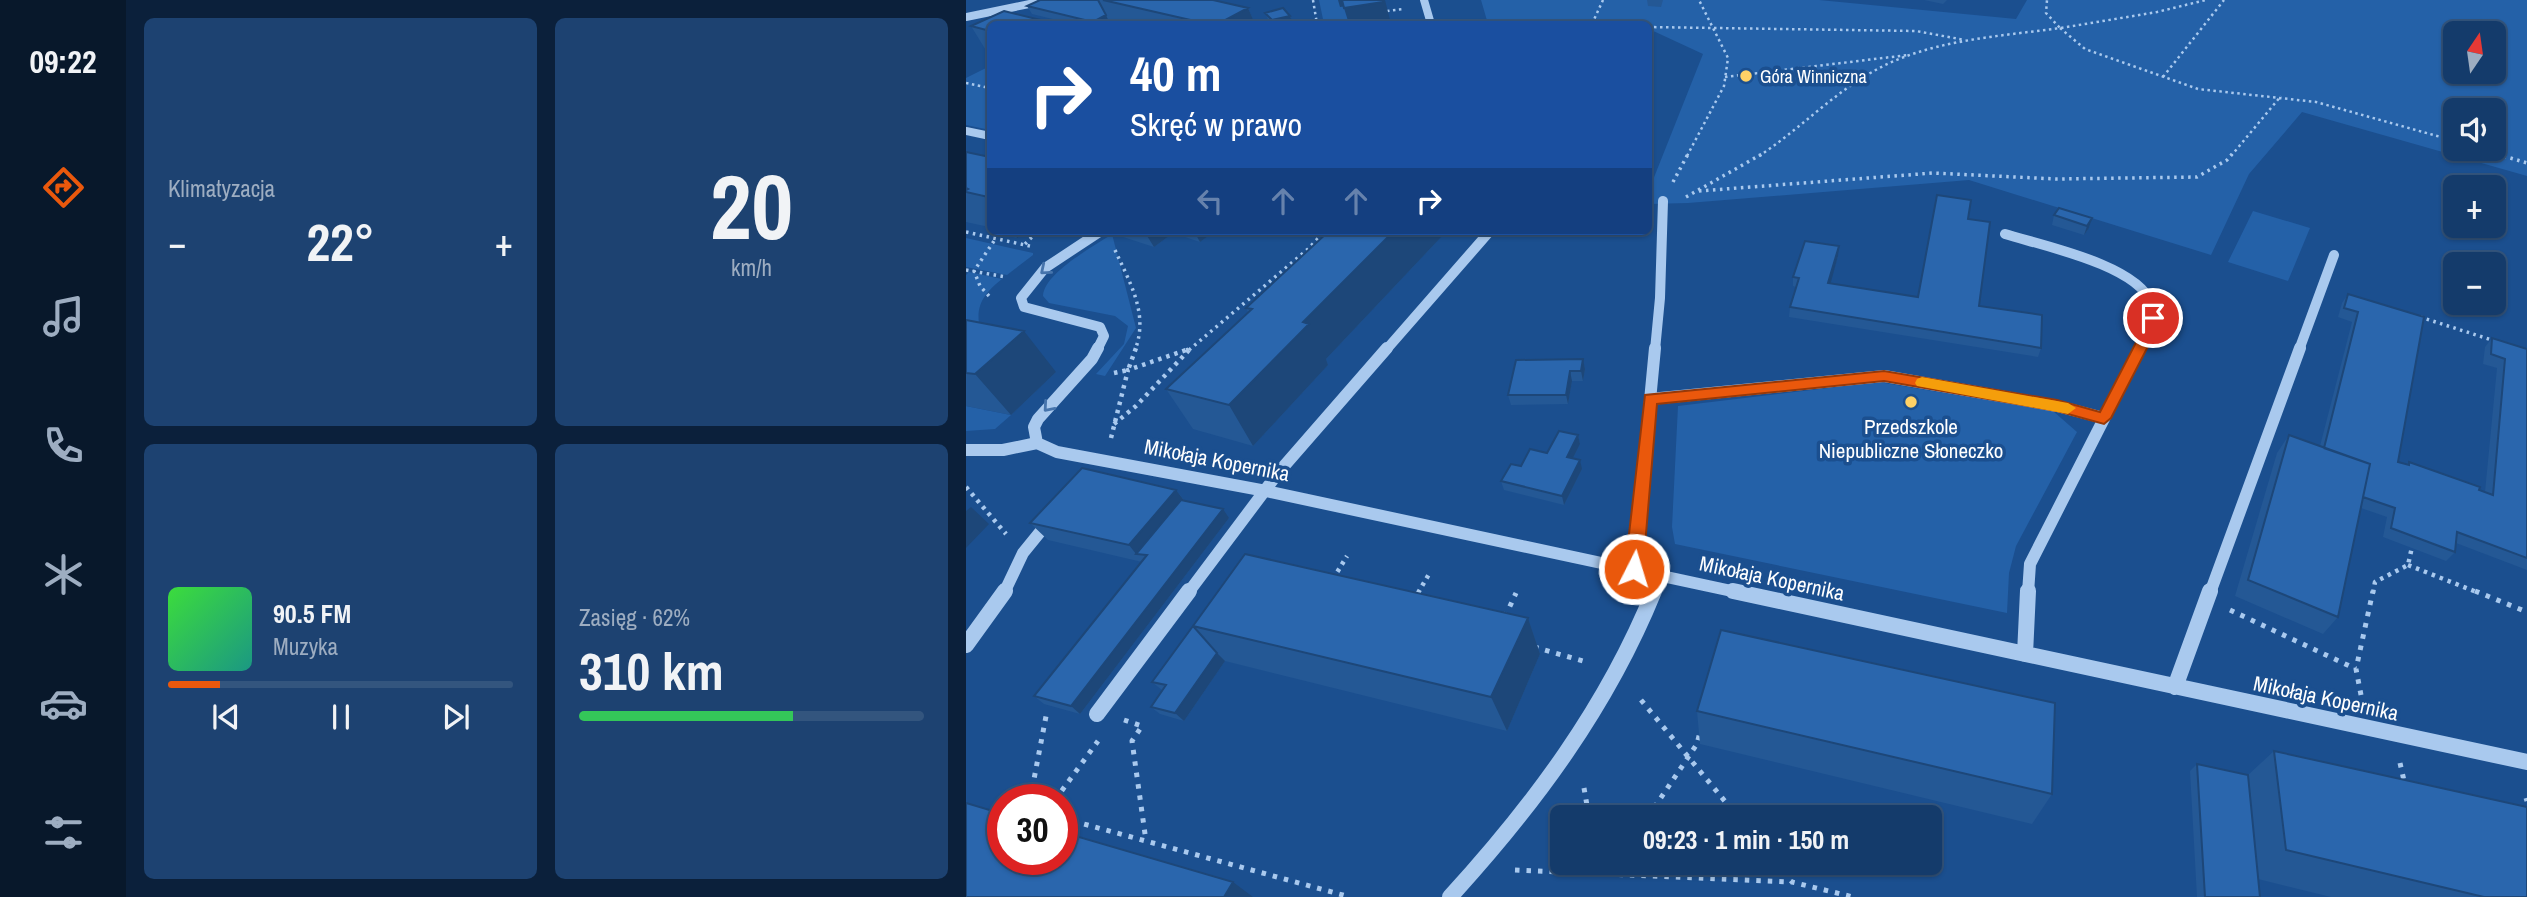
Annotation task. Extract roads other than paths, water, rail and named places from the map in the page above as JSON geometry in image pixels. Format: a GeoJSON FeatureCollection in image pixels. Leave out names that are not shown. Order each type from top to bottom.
{"type":"FeatureCollection","features":[{"type":"Feature","properties":{"kind":"street"},"geometry":{"type":"LineString","coordinates":[[968,17],[1049,0]]}},
{"type":"Feature","properties":{"kind":"street"},"geometry":{"type":"LineString","coordinates":[[1424,0],[1430,21]]}},
{"type":"Feature","properties":{"kind":"street"},"geometry":{"type":"LineString","coordinates":[[968,17],[987,22]]}},
{"type":"Feature","properties":{"kind":"street"},"geometry":{"type":"LineString","coordinates":[[966,131],[987,135]]}},
{"type":"Feature","properties":{"kind":"street"},"geometry":{"type":"LineString","coordinates":[[1634,569],[1660,298],[1663,201]]}},
{"type":"Feature","properties":{"kind":"street"},"geometry":{"type":"LineString","coordinates":[[2005,234],[2109,268],[2138,285],[2152,306],[2150,329],[2030,564],[2025,654]]}},
{"type":"Feature","properties":{"kind":"street"},"geometry":{"type":"LineString","coordinates":[[1037,443],[1034,428],[1038,419],[1092,359],[1104,336],[1101,327],[1090,322],[1024,307],[1021,298],[1027,285],[1095,235]]}},
{"type":"Feature","properties":{"kind":"street"},"geometry":{"type":"LineString","coordinates":[[1097,714],[1266,491],[1486,235]]}},
{"type":"Feature","properties":{"kind":"street"},"geometry":{"type":"LineString","coordinates":[[2175,687],[2334,255]]}},
{"type":"Feature","properties":{"kind":"street"},"geometry":{"type":"LineString","coordinates":[[1650,399],[1884,376],[2057,406],[2104,418]]}},
{"type":"Feature","properties":{"kind":"street","name":"Mikołaja Kopernika"},"geometry":{"type":"LineString","coordinates":[[966,450],[1003,450],[1037,443],[1057,452],[1107,459],[1266,491],[2527,762]]}},
{"type":"Feature","properties":{"kind":"street"},"geometry":{"type":"LineString","coordinates":[[1091,477],[1107,459]]}},
{"type":"Feature","properties":{"kind":"street"},"geometry":{"type":"LineString","coordinates":[[966,645],[1000,601],[1023,553],[1055,515]]}},
{"type":"Feature","properties":{"kind":"street"},"geometry":{"type":"LineString","coordinates":[[1450,897],[1490,855],[1565,761],[1637,634],[1661,575]]}},
{"type":"Feature","properties":{"kind":"place","name":"Góra Winniczna"},"geometry":{"type":"Point","coordinates":[1746,76]}},
{"type":"Feature","properties":{"kind":"place","name":"Przedszkole Niepubliczne Słoneczko"},"geometry":{"type":"Point","coordinates":[1911,402]}}]}
